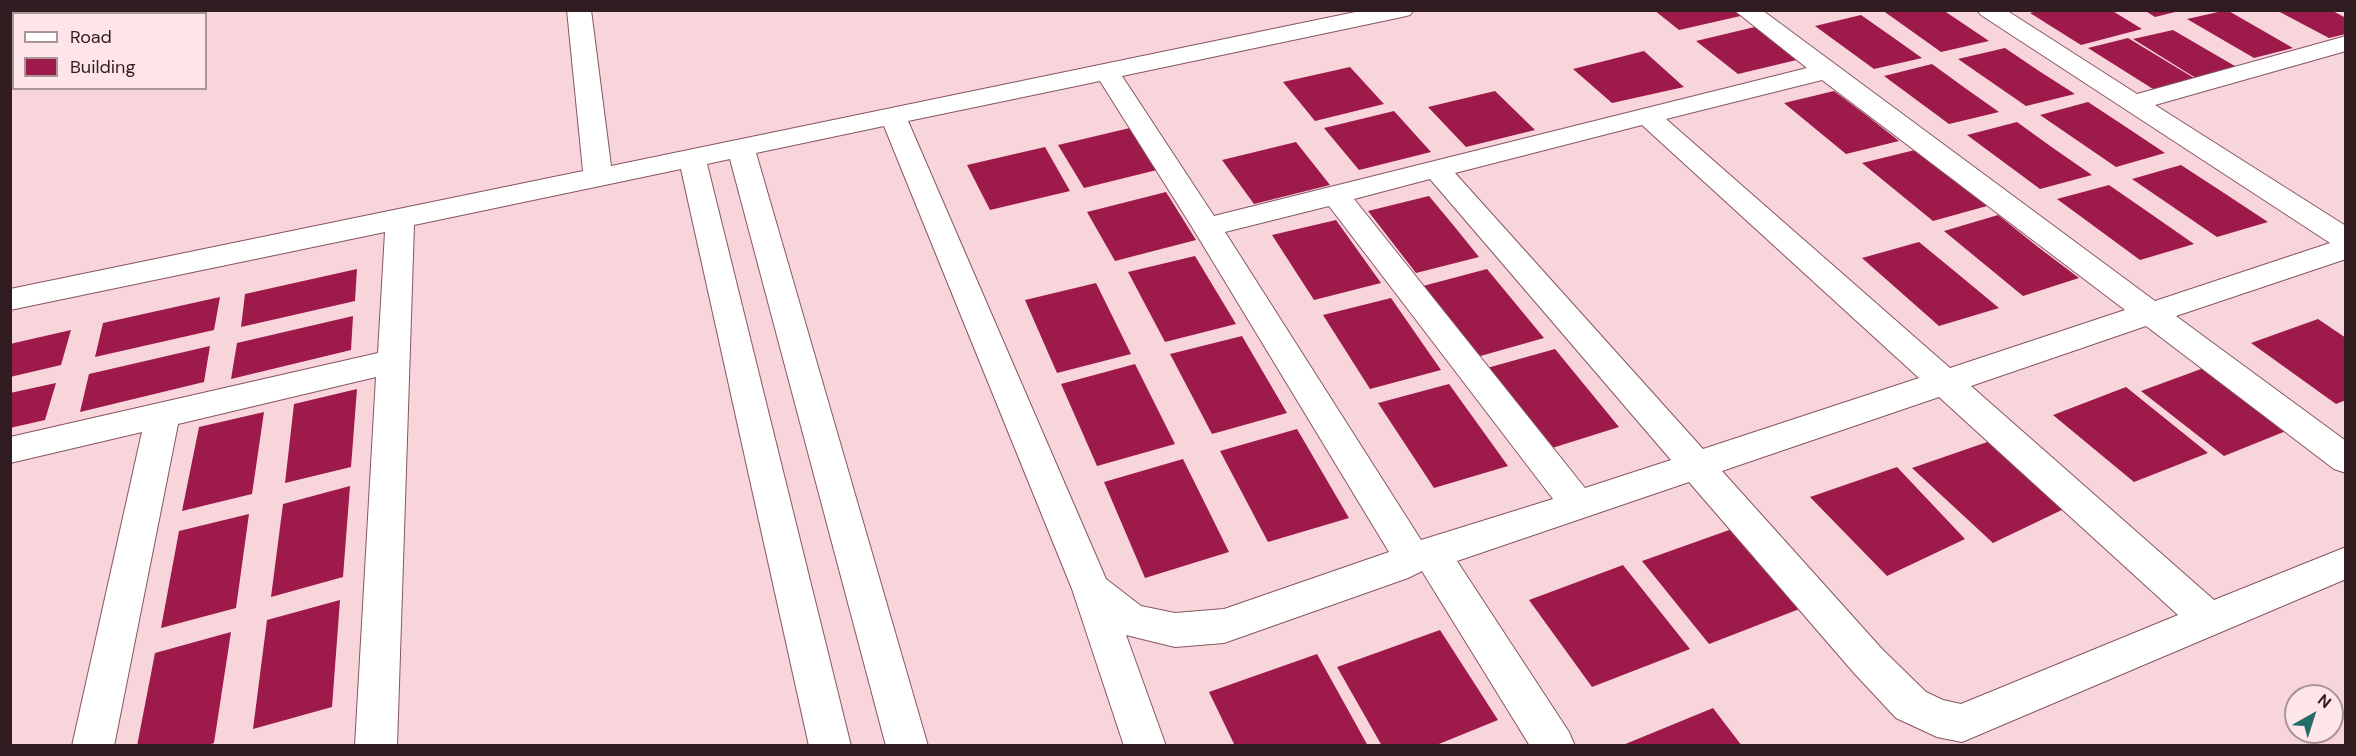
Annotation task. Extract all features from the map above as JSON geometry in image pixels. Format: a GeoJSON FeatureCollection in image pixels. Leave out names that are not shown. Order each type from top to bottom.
{"type":"FeatureCollection","features":[{"type":"Feature","properties":{"kind":"street"},"geometry":{"type":"LineString","coordinates":[[579,10],[598,178]]}},
{"type":"Feature","properties":{"kind":"street"},"geometry":{"type":"LineString","coordinates":[[10,300],[1402,10]]}},
{"type":"Feature","properties":{"kind":"street"},"geometry":{"type":"LineString","coordinates":[[1746,10],[2346,460]]}},
{"type":"Feature","properties":{"kind":"street"},"geometry":{"type":"LineString","coordinates":[[1989,10],[2346,240]]}},
{"type":"Feature","properties":{"kind":"street"},"geometry":{"type":"LineString","coordinates":[[2133,104],[2346,43]]}},
{"type":"Feature","properties":{"kind":"street"},"geometry":{"type":"LineString","coordinates":[[1207,227],[1827,71]]}},
{"type":"Feature","properties":{"kind":"street"},"geometry":{"type":"LineString","coordinates":[[1107,72],[1422,556],[1554,746]]}},
{"type":"Feature","properties":{"kind":"street"},"geometry":{"type":"LineString","coordinates":[[893,117],[1091,589],[1145,746]]}},
{"type":"Feature","properties":{"kind":"street"},"geometry":{"type":"LineString","coordinates":[[1647,117],[2209,619]]}},
{"type":"Feature","properties":{"kind":"street"},"geometry":{"type":"LineString","coordinates":[[741,148],[907,746]]}},
{"type":"Feature","properties":{"kind":"street"},"geometry":{"type":"LineString","coordinates":[[692,158],[830,746]]}},
{"type":"Feature","properties":{"kind":"street"},"geometry":{"type":"LineString","coordinates":[[1436,170],[1868,661],[1911,705],[1937,718],[1955,734],[2209,619],[2346,562]]}},
{"type":"Feature","properties":{"kind":"street"},"geometry":{"type":"LineString","coordinates":[[1336,195],[1578,506]]}},
{"type":"Feature","properties":{"kind":"street"},"geometry":{"type":"LineString","coordinates":[[376,746],[400,219]]}},
{"type":"Feature","properties":{"kind":"street"},"geometry":{"type":"LineString","coordinates":[[1091,589],[1131,620],[1175,630],[1224,626],[1422,556],[1578,506],[2346,248]]}},
{"type":"Feature","properties":{"kind":"street"},"geometry":{"type":"LineString","coordinates":[[10,450],[394,361]]}},
{"type":"Feature","properties":{"kind":"street"},"geometry":{"type":"LineString","coordinates":[[93,746],[163,414]]}},
{"type":"Feature","properties":{"kind":"building"},"geometry":{"type":"Polygon","coordinates":[[[1654,10],[1739,10],[1745,15],[1679,30],[1654,10]]]}},
{"type":"Feature","properties":{"kind":"building"},"geometry":{"type":"Polygon","coordinates":[[[1882,10],[1943,10],[1989,41],[1941,52],[1882,10]]]}},
{"type":"Feature","properties":{"kind":"building"},"geometry":{"type":"Polygon","coordinates":[[[2040,10],[2111,10],[2142,29],[2081,45],[2030,13],[2040,10]]]}},
{"type":"Feature","properties":{"kind":"building"},"geometry":{"type":"Polygon","coordinates":[[[2144,10],[2179,10],[2179,11],[2155,17],[2144,10]]]}},
{"type":"Feature","properties":{"kind":"building"},"geometry":{"type":"Polygon","coordinates":[[[2227,10],[2293,48],[2254,58],[2187,19],[2227,10]]]}},
{"type":"Feature","properties":{"kind":"building"},"geometry":{"type":"Polygon","coordinates":[[[2276,10],[2331,10],[2346,18],[2346,34],[2329,38],[2276,10]]]}},
{"type":"Feature","properties":{"kind":"building"},"geometry":{"type":"Polygon","coordinates":[[[1861,15],[1922,58],[1874,69],[1815,26],[1861,15]]]}},
{"type":"Feature","properties":{"kind":"building"},"geometry":{"type":"Polygon","coordinates":[[[1763,25],[1805,58],[1738,74],[1696,41],[1763,25]]]}},
{"type":"Feature","properties":{"kind":"building"},"geometry":{"type":"Polygon","coordinates":[[[2173,30],[2240,69],[2199,80],[2133,39],[2173,30]]]}},
{"type":"Feature","properties":{"kind":"building"},"geometry":{"type":"Polygon","coordinates":[[[2128,38],[2194,78],[2153,89],[2088,48],[2128,38]]]}},
{"type":"Feature","properties":{"kind":"building"},"geometry":{"type":"Polygon","coordinates":[[[2005,48],[2075,94],[2026,106],[1958,59],[2005,48]]]}},
{"type":"Feature","properties":{"kind":"building"},"geometry":{"type":"Polygon","coordinates":[[[1644,51],[1684,87],[1612,103],[1573,69],[1644,51]]]}},
{"type":"Feature","properties":{"kind":"building"},"geometry":{"type":"Polygon","coordinates":[[[1932,64],[1999,112],[1949,124],[1884,76],[1932,64]]]}},
{"type":"Feature","properties":{"kind":"building"},"geometry":{"type":"Polygon","coordinates":[[[1350,67],[1384,104],[1315,121],[1283,82],[1350,67]]]}},
{"type":"Feature","properties":{"kind":"building"},"geometry":{"type":"Polygon","coordinates":[[[1495,91],[1535,130],[1466,147],[1428,107],[1495,91]]]}},
{"type":"Feature","properties":{"kind":"building"},"geometry":{"type":"Polygon","coordinates":[[[1834,91],[1899,141],[1846,154],[1784,103],[1834,91]]]}},
{"type":"Feature","properties":{"kind":"building"},"geometry":{"type":"Polygon","coordinates":[[[2088,102],[2165,153],[2116,167],[2040,115],[2088,102]]]}},
{"type":"Feature","properties":{"kind":"building"},"geometry":{"type":"Polygon","coordinates":[[[1394,111],[1431,152],[1359,170],[1324,128],[1394,111]]]}},
{"type":"Feature","properties":{"kind":"building"},"geometry":{"type":"Polygon","coordinates":[[[2017,122],[2092,175],[2040,189],[1967,135],[2017,122]]]}},
{"type":"Feature","properties":{"kind":"building"},"geometry":{"type":"Polygon","coordinates":[[[1134,127],[1161,169],[1084,188],[1058,145],[1134,127]]]}},
{"type":"Feature","properties":{"kind":"building"},"geometry":{"type":"Polygon","coordinates":[[[1296,142],[1330,185],[1254,204],[1222,160],[1296,142]]]}},
{"type":"Feature","properties":{"kind":"building"},"geometry":{"type":"Polygon","coordinates":[[[1045,147],[1070,191],[990,210],[967,165],[1045,147]]]}},
{"type":"Feature","properties":{"kind":"building"},"geometry":{"type":"Polygon","coordinates":[[[1915,150],[1987,206],[1933,221],[1862,163],[1915,150]]]}},
{"type":"Feature","properties":{"kind":"building"},"geometry":{"type":"Polygon","coordinates":[[[2181,165],[2268,222],[2217,237],[2132,179],[2181,165]]]}},
{"type":"Feature","properties":{"kind":"building"},"geometry":{"type":"Polygon","coordinates":[[[2109,185],[2194,244],[2140,260],[2057,199],[2109,185]]]}},
{"type":"Feature","properties":{"kind":"building"},"geometry":{"type":"Polygon","coordinates":[[[1166,192],[1196,240],[1115,261],[1087,212],[1166,192]]]}},
{"type":"Feature","properties":{"kind":"building"},"geometry":{"type":"Polygon","coordinates":[[[1429,196],[1479,257],[1416,273],[1368,211],[1429,196]]]}},
{"type":"Feature","properties":{"kind":"building"},"geometry":{"type":"Polygon","coordinates":[[[1998,215],[2079,278],[2023,296],[1944,231],[1998,215]]]}},
{"type":"Feature","properties":{"kind":"building"},"geometry":{"type":"Polygon","coordinates":[[[1336,220],[1381,283],[1314,300],[1272,235],[1336,220]]]}},
{"type":"Feature","properties":{"kind":"building"},"geometry":{"type":"Polygon","coordinates":[[[1919,242],[1999,308],[1939,326],[1862,258],[1919,242]]]}},
{"type":"Feature","properties":{"kind":"building"},"geometry":{"type":"Polygon","coordinates":[[[1195,256],[1236,324],[1165,342],[1128,272],[1195,256]]]}},
{"type":"Feature","properties":{"kind":"building"},"geometry":{"type":"Polygon","coordinates":[[[357,269],[355,301],[241,327],[245,294],[357,269]]]}},
{"type":"Feature","properties":{"kind":"building"},"geometry":{"type":"Polygon","coordinates":[[[1487,269],[1544,338],[1477,357],[1423,286],[1487,269]]]}},
{"type":"Feature","properties":{"kind":"building"},"geometry":{"type":"Polygon","coordinates":[[[1096,283],[1131,354],[1057,373],[1025,300],[1096,283]]]}},
{"type":"Feature","properties":{"kind":"building"},"geometry":{"type":"Polygon","coordinates":[[[220,297],[214,330],[95,357],[103,323],[220,297]]]}},
{"type":"Feature","properties":{"kind":"building"},"geometry":{"type":"Polygon","coordinates":[[[1391,298],[1441,370],[1370,389],[1323,315],[1391,298]]]}},
{"type":"Feature","properties":{"kind":"building"},"geometry":{"type":"Polygon","coordinates":[[[353,316],[351,350],[231,379],[237,343],[353,316]]]}},
{"type":"Feature","properties":{"kind":"building"},"geometry":{"type":"Polygon","coordinates":[[[2318,319],[2346,338],[2346,400],[2336,404],[2251,343],[2318,319]]]}},
{"type":"Feature","properties":{"kind":"building"},"geometry":{"type":"Polygon","coordinates":[[[71,330],[61,365],[10,377],[10,344],[71,330]]]}},
{"type":"Feature","properties":{"kind":"building"},"geometry":{"type":"Polygon","coordinates":[[[1242,336],[1287,413],[1212,434],[1170,354],[1242,336]]]}},
{"type":"Feature","properties":{"kind":"building"},"geometry":{"type":"Polygon","coordinates":[[[210,346],[204,382],[80,412],[89,374],[210,346]]]}},
{"type":"Feature","properties":{"kind":"building"},"geometry":{"type":"Polygon","coordinates":[[[1555,349],[1619,427],[1549,449],[1487,368],[1555,349]]]}},
{"type":"Feature","properties":{"kind":"building"},"geometry":{"type":"Polygon","coordinates":[[[1135,364],[1175,444],[1097,466],[1061,384],[1135,364]]]}},
{"type":"Feature","properties":{"kind":"building"},"geometry":{"type":"Polygon","coordinates":[[[2212,365],[2296,427],[2224,456],[2141,391],[2212,365]]]}},
{"type":"Feature","properties":{"kind":"building"},"geometry":{"type":"Polygon","coordinates":[[[56,383],[45,420],[10,428],[10,393],[56,383]]]}},
{"type":"Feature","properties":{"kind":"building"},"geometry":{"type":"Polygon","coordinates":[[[1449,384],[1508,466],[1434,488],[1378,403],[1449,384]]]}},
{"type":"Feature","properties":{"kind":"building"},"geometry":{"type":"Polygon","coordinates":[[[2126,387],[2208,453],[2134,482],[2053,415],[2126,387]]]}},
{"type":"Feature","properties":{"kind":"building"},"geometry":{"type":"Polygon","coordinates":[[[357,389],[351,467],[285,483],[294,404],[357,389]]]}},
{"type":"Feature","properties":{"kind":"building"},"geometry":{"type":"Polygon","coordinates":[[[264,412],[252,494],[182,511],[199,427],[264,412]]]}},
{"type":"Feature","properties":{"kind":"building"},"geometry":{"type":"Polygon","coordinates":[[[1297,429],[1349,518],[1268,542],[1220,451],[1297,429]]]}},
{"type":"Feature","properties":{"kind":"building"},"geometry":{"type":"Polygon","coordinates":[[[1996,439],[2066,508],[1993,543],[1912,468],[1996,439]]]}},
{"type":"Feature","properties":{"kind":"building"},"geometry":{"type":"Polygon","coordinates":[[[1183,459],[1229,552],[1145,578],[1104,482],[1183,459]]]}},
{"type":"Feature","properties":{"kind":"building"},"geometry":{"type":"Polygon","coordinates":[[[1897,467],[1965,539],[1887,576],[1810,497],[1897,467]]]}},
{"type":"Feature","properties":{"kind":"building"},"geometry":{"type":"Polygon","coordinates":[[[350,486],[343,577],[271,597],[283,504],[350,486]]]}},
{"type":"Feature","properties":{"kind":"building"},"geometry":{"type":"Polygon","coordinates":[[[249,514],[236,608],[161,628],[179,531],[249,514]]]}},
{"type":"Feature","properties":{"kind":"building"},"geometry":{"type":"Polygon","coordinates":[[[1732,529],[1802,608],[1709,644],[1642,561],[1732,529]]]}},
{"type":"Feature","properties":{"kind":"building"},"geometry":{"type":"Polygon","coordinates":[[[1623,565],[1690,649],[1592,687],[1529,600],[1623,565]]]}},
{"type":"Feature","properties":{"kind":"building"},"geometry":{"type":"Polygon","coordinates":[[[340,600],[332,707],[253,729],[267,620],[340,600]]]}},
{"type":"Feature","properties":{"kind":"building"},"geometry":{"type":"Polygon","coordinates":[[[1440,630],[1498,720],[1434,746],[1382,746],[1337,667],[1440,630]]]}},
{"type":"Feature","properties":{"kind":"building"},"geometry":{"type":"Polygon","coordinates":[[[231,632],[214,743],[206,746],[137,746],[155,653],[231,632]]]}},
{"type":"Feature","properties":{"kind":"building"},"geometry":{"type":"Polygon","coordinates":[[[1317,654],[1368,746],[1235,746],[1209,692],[1317,654]]]}},
{"type":"Feature","properties":{"kind":"building"},"geometry":{"type":"Polygon","coordinates":[[[1713,708],[1742,746],[1623,746],[1623,745],[1713,708]]]}}]}
